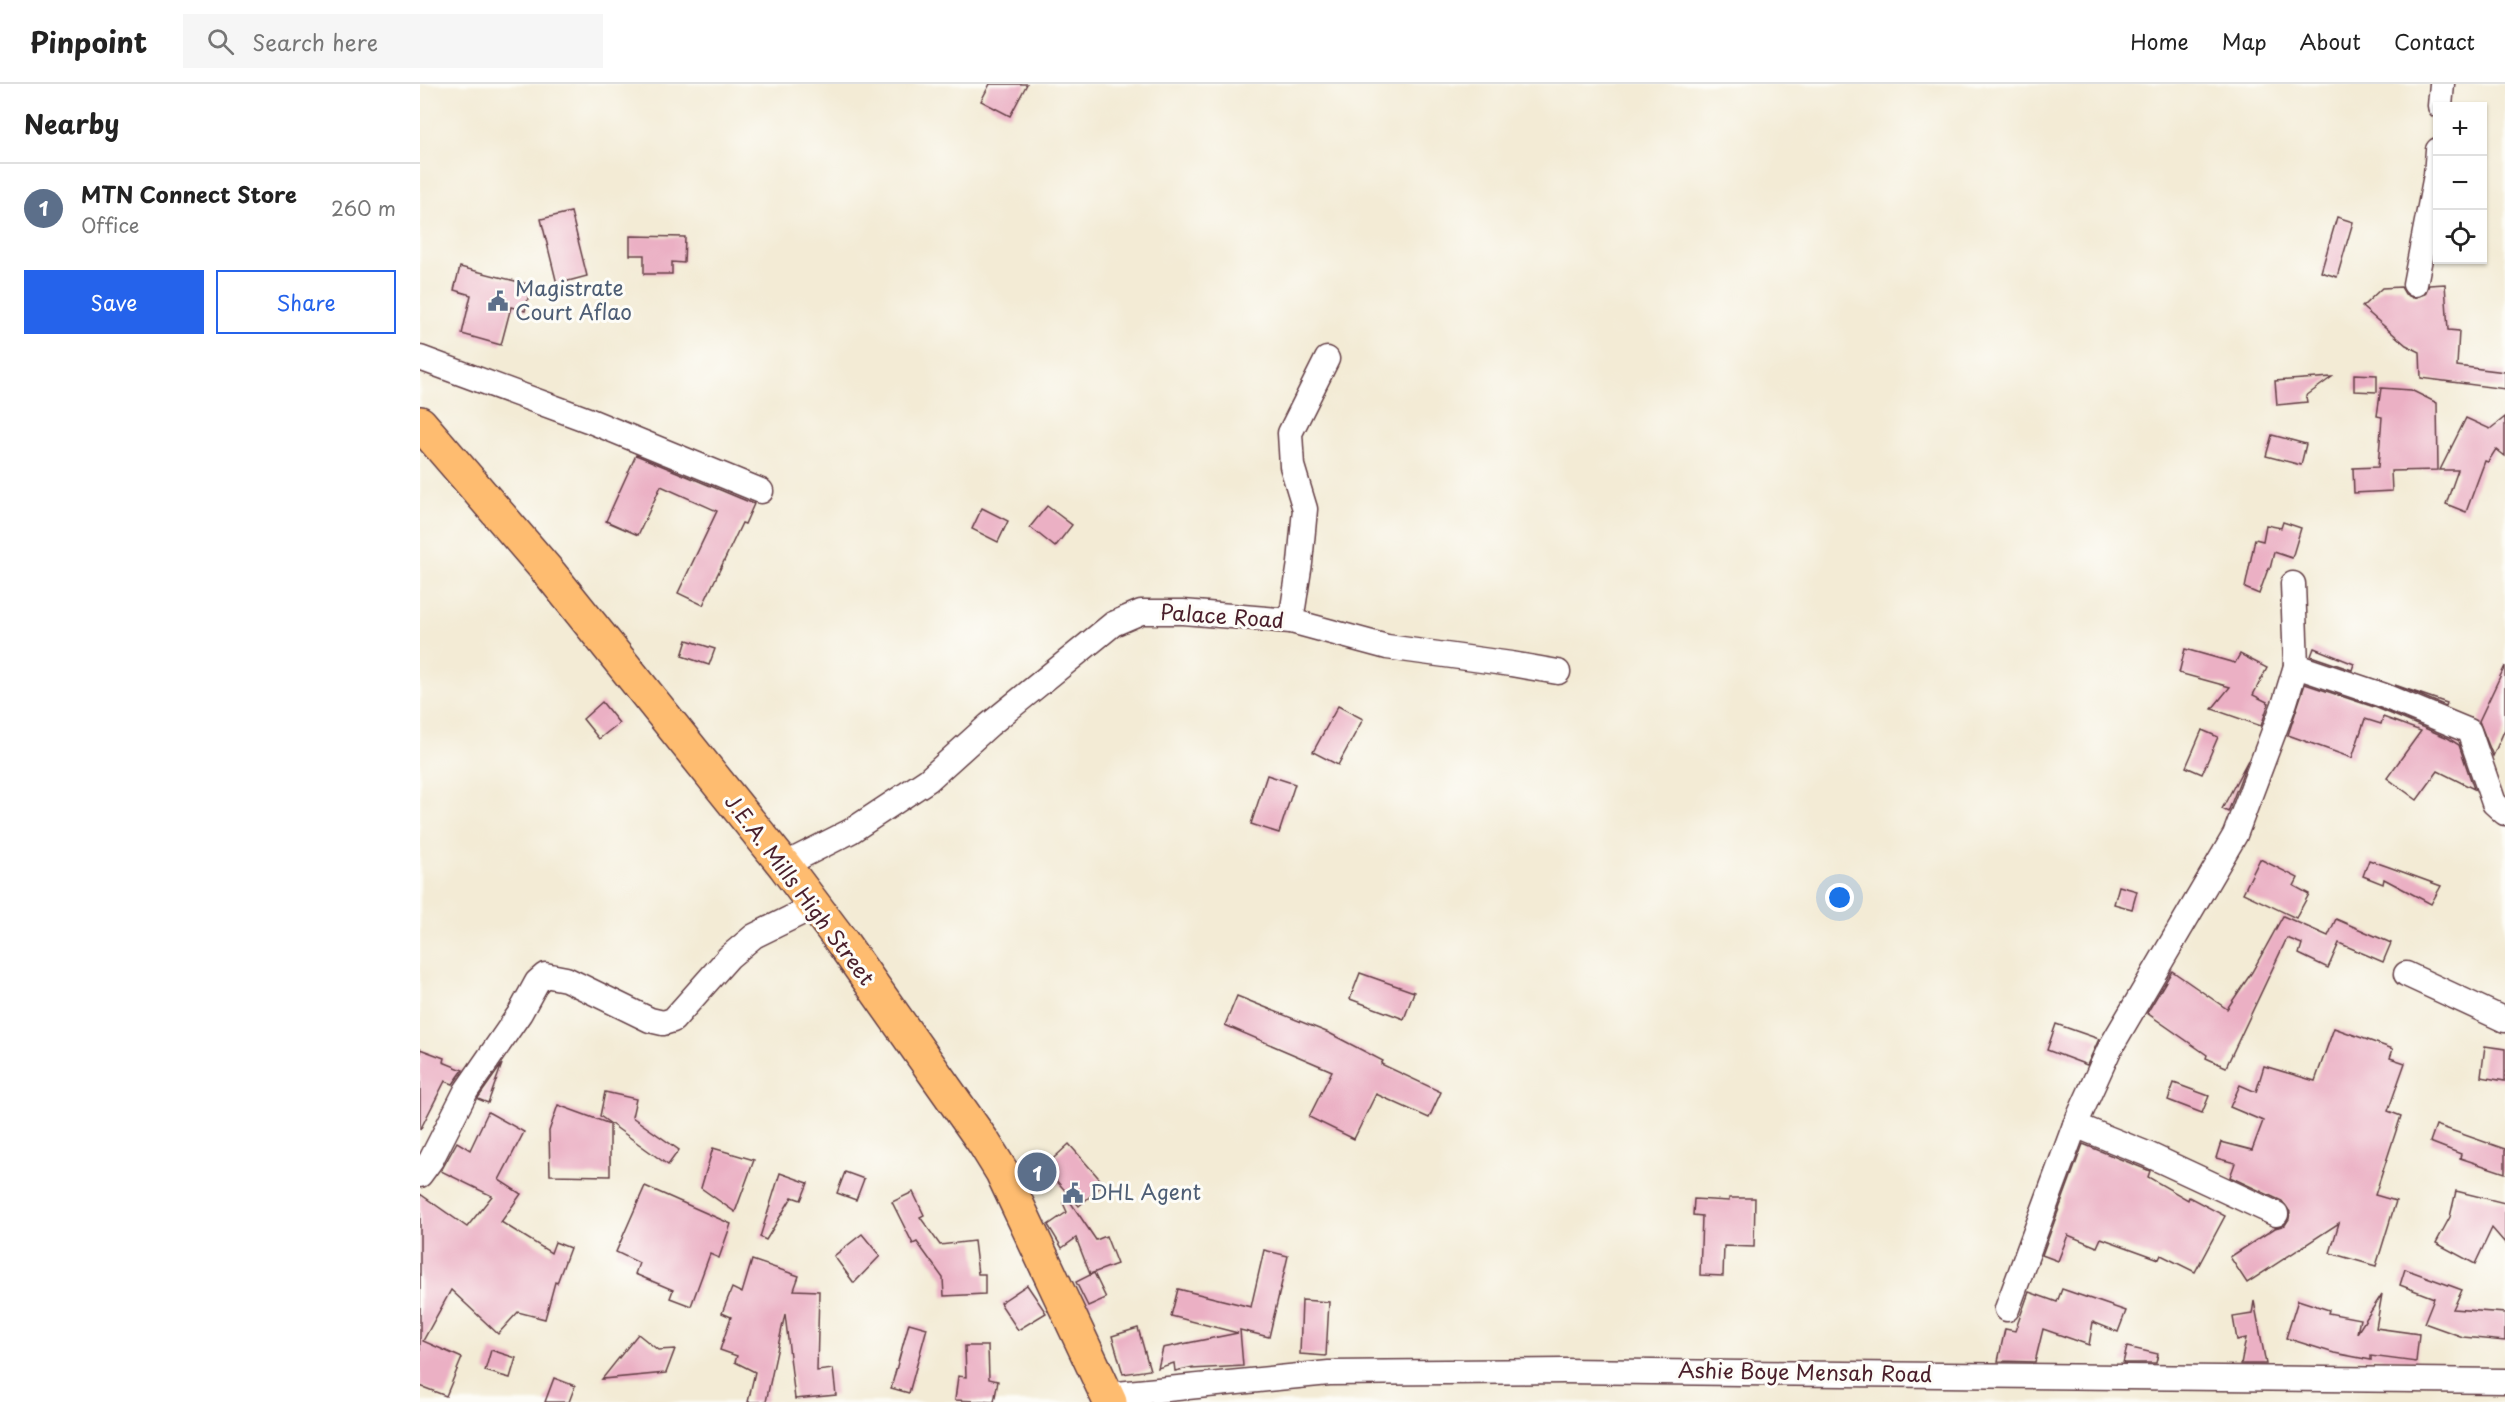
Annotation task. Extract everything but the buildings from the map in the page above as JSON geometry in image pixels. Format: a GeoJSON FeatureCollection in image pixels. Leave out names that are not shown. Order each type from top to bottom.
{"type":"FeatureCollection","features":[{"type":"Feature","properties":{"kind":"highway","name":"J.E.A. Mills High Street"},"geometry":{"type":"LineString","coordinates":[[420,423],[551,575],[784,865],[984,1143],[1002,1172],[1108,1399]]}},
{"type":"Feature","properties":{"kind":"street"},"geometry":{"type":"LineString","coordinates":[[2440,102],[2442,84]]}},
{"type":"Feature","properties":{"kind":"street"},"geometry":{"type":"LineString","coordinates":[[2415,284],[2438,156]]}},
{"type":"Feature","properties":{"kind":"street"},"geometry":{"type":"LineString","coordinates":[[420,358],[588,420],[760,492]]}},
{"type":"Feature","properties":{"kind":"street"},"geometry":{"type":"LineString","coordinates":[[1292,621],[1305,509],[1292,466],[1290,433],[1327,359]]}},
{"type":"Feature","properties":{"kind":"street"},"geometry":{"type":"LineString","coordinates":[[2007,1309],[2075,1125],[2109,1050],[2235,835],[2285,702],[2296,666],[2293,584]]}},
{"type":"Feature","properties":{"kind":"street","name":"Palace Road"},"geometry":{"type":"LineString","coordinates":[[784,865],[851,831],[928,780],[989,725],[1113,624],[1141,612],[1183,612],[1292,621],[1387,647],[1558,672]]}},
{"type":"Feature","properties":{"kind":"street"},"geometry":{"type":"LineString","coordinates":[[2296,666],[2382,695],[2469,731],[2494,802],[2505,813]]}},
{"type":"Feature","properties":{"kind":"street"},"geometry":{"type":"LineString","coordinates":[[420,1175],[466,1091],[520,1013],[537,982],[545,975],[566,979],[650,1020],[663,1023],[673,1020],[729,957],[754,936],[815,906]]}},
{"type":"Feature","properties":{"kind":"street"},"geometry":{"type":"LineString","coordinates":[[2406,974],[2505,1020]]}},
{"type":"Feature","properties":{"kind":"street"},"geometry":{"type":"LineString","coordinates":[[2075,1125],[2147,1154],[2276,1214]]}},
{"type":"Feature","properties":{"kind":"street","name":"Ashie Boye Mensah Road"},"geometry":{"type":"LineString","coordinates":[[1108,1399],[1329,1373],[1528,1371],[2505,1381]]}},
{"type":"Feature","properties":{"kind":"place","name":"Magistrate Court Aflao"},"geometry":{"type":"Point","coordinates":[498,301]}},
{"type":"Feature","properties":{"kind":"place","name":"MTN Connect Store"},"geometry":{"type":"Point","coordinates":[1037,1172]}},
{"type":"Feature","properties":{"kind":"place","name":"DHL Agent"},"geometry":{"type":"Point","coordinates":[1073,1193]}}]}
